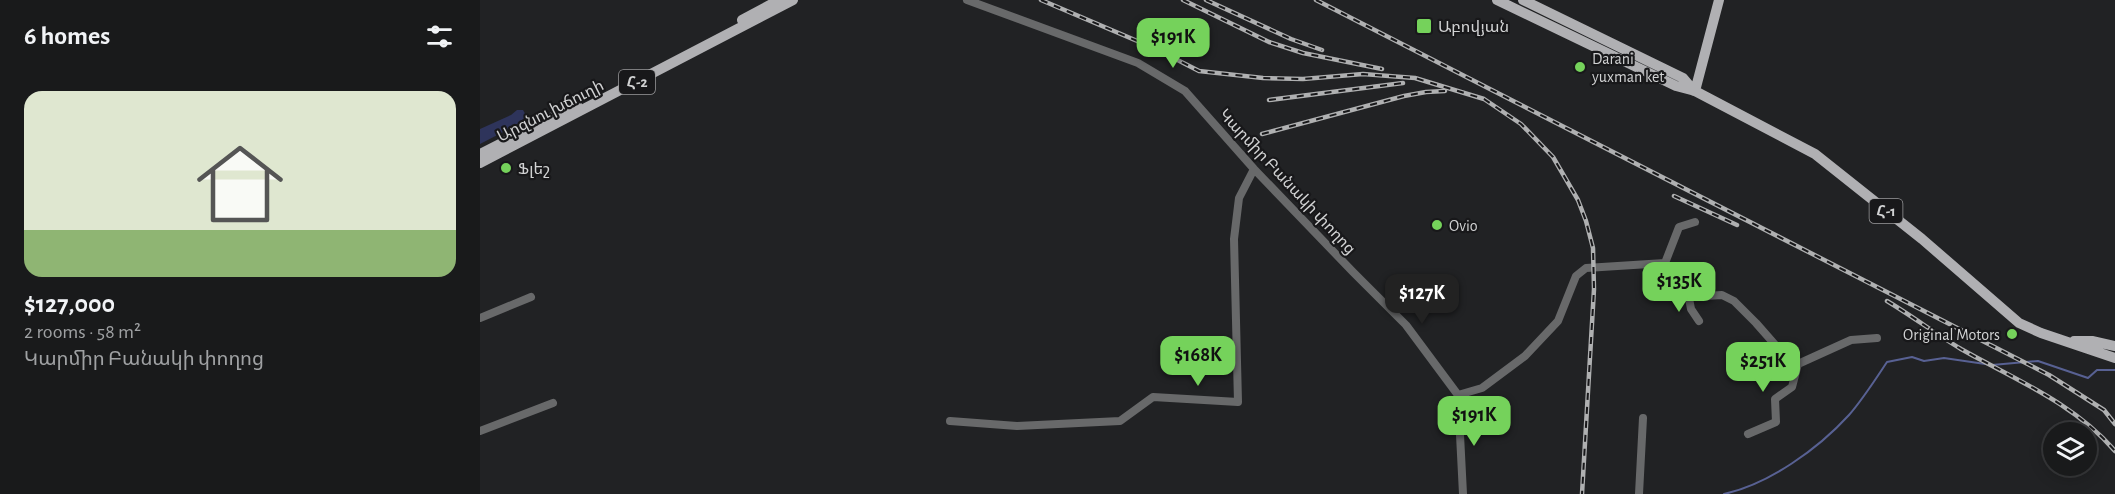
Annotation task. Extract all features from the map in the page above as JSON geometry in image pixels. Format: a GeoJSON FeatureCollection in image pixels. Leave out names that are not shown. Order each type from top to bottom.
{"type":"FeatureCollection","features":[{"type":"Feature","properties":{"kind":"main road","name":"Հ-2"},"geometry":{"type":"LineString","coordinates":[[480,154],[779,0]]}},
{"type":"Feature","properties":{"kind":"main road","name":"Արզնու խճուղի"},"geometry":{"type":"LineString","coordinates":[[480,163],[793,0]]}},
{"type":"Feature","properties":{"kind":"main road","name":"Հ-1"},"geometry":{"type":"LineString","coordinates":[[1497,0],[1676,86],[1695,91],[1815,154],[1922,239],[1971,284],[2019,323],[2041,333],[2115,358]]}},
{"type":"Feature","properties":{"kind":"main road","name":"Հ-1"},"geometry":{"type":"LineString","coordinates":[[1523,0],[1683,78],[1695,91]]}},
{"type":"Feature","properties":{"kind":"main road"},"geometry":{"type":"LineString","coordinates":[[1695,91],[1719,0]]}},
{"type":"Feature","properties":{"kind":"main road","name":"Հ-1"},"geometry":{"type":"LineString","coordinates":[[2068,341],[2092,341],[2115,346]]}},
{"type":"Feature","properties":{"kind":"street","name":"Կարմիր Բանակի փողոց"},"geometry":{"type":"LineString","coordinates":[[968,0],[1138,63],[1185,91],[1254,169],[1406,325],[1458,395]]}},
{"type":"Feature","properties":{"kind":"street"},"geometry":{"type":"LineString","coordinates":[[950,421],[1017,426],[1120,421],[1153,397],[1238,402],[1234,239],[1239,198],[1254,169]]}},
{"type":"Feature","properties":{"kind":"street"},"geometry":{"type":"LineString","coordinates":[[1665,263],[1679,227],[1695,222]]}},
{"type":"Feature","properties":{"kind":"street"},"geometry":{"type":"LineString","coordinates":[[1463,494],[1458,395],[1482,388],[1525,356],[1558,321],[1576,276],[1586,268],[1665,263],[1681,279],[1688,293],[1691,309],[1699,321]]}},
{"type":"Feature","properties":{"kind":"street"},"geometry":{"type":"LineString","coordinates":[[1688,293],[1704,296],[1722,295],[1734,301],[1786,357],[1798,364]]}},
{"type":"Feature","properties":{"kind":"street"},"geometry":{"type":"LineString","coordinates":[[480,318],[531,297]]}},
{"type":"Feature","properties":{"kind":"street"},"geometry":{"type":"LineString","coordinates":[[1798,364],[1851,340],[1877,338]]}},
{"type":"Feature","properties":{"kind":"street"},"geometry":{"type":"LineString","coordinates":[[1748,434],[1776,422],[1775,399],[1792,387],[1798,364]]}},
{"type":"Feature","properties":{"kind":"street"},"geometry":{"type":"LineString","coordinates":[[480,431],[553,403]]}},
{"type":"Feature","properties":{"kind":"street"},"geometry":{"type":"LineString","coordinates":[[1639,494],[1643,418]]}},
{"type":"Feature","properties":{"kind":"shaded area"},"geometry":{"type":"Polygon","coordinates":[[[517,110],[523,110],[528,119],[480,144],[480,129],[517,110]]]}},
{"type":"Feature","properties":{"kind":"waterway"},"geometry":{"type":"LineString","coordinates":[[1724,494],[1775,474],[1823,440],[1854,409],[1887,362],[1912,357],[1924,361],[1944,358],[1992,365],[2038,361],[2088,378],[2097,370],[2115,370]]}},
{"type":"Feature","properties":{"kind":"railway"},"geometry":{"type":"LineString","coordinates":[[1041,0],[1156,49],[1199,71],[1263,78],[1303,79],[1363,74],[1415,78],[1484,99],[1521,124],[1553,157],[1578,200],[1593,248],[1594,289],[1582,494]]}},
{"type":"Feature","properties":{"kind":"railway"},"geometry":{"type":"LineString","coordinates":[[1183,0],[1269,42],[1303,53],[1382,69]]}},
{"type":"Feature","properties":{"kind":"railway"},"geometry":{"type":"LineString","coordinates":[[1206,0],[1291,39],[1322,50]]}},
{"type":"Feature","properties":{"kind":"railway"},"geometry":{"type":"LineString","coordinates":[[1316,0],[2049,375],[2104,410],[2115,424]]}},
{"type":"Feature","properties":{"kind":"railway"},"geometry":{"type":"LineString","coordinates":[[1269,100],[1403,83]]}},
{"type":"Feature","properties":{"kind":"railway"},"geometry":{"type":"LineString","coordinates":[[1262,134],[1404,96],[1445,91]]}},
{"type":"Feature","properties":{"kind":"railway"},"geometry":{"type":"LineString","coordinates":[[1674,196],[1737,225]]}},
{"type":"Feature","properties":{"kind":"railway"},"geometry":{"type":"LineString","coordinates":[[1887,301],[1961,349],[2062,406],[2099,434],[2115,451]]}},
{"type":"Feature","properties":{"kind":"place","name":"Աբովյան"},"geometry":{"type":"Point","coordinates":[1424,26]}},
{"type":"Feature","properties":{"kind":"place","name":"Darani yuxman ket"},"geometry":{"type":"Point","coordinates":[1580,67]}},
{"type":"Feature","properties":{"kind":"place","name":"Ֆլեշ"},"geometry":{"type":"Point","coordinates":[506,168]}},
{"type":"Feature","properties":{"kind":"place","name":"Ovio"},"geometry":{"type":"Point","coordinates":[1437,225]}},
{"type":"Feature","properties":{"kind":"place","name":"Original Motors"},"geometry":{"type":"Point","coordinates":[2012,334]}}]}
